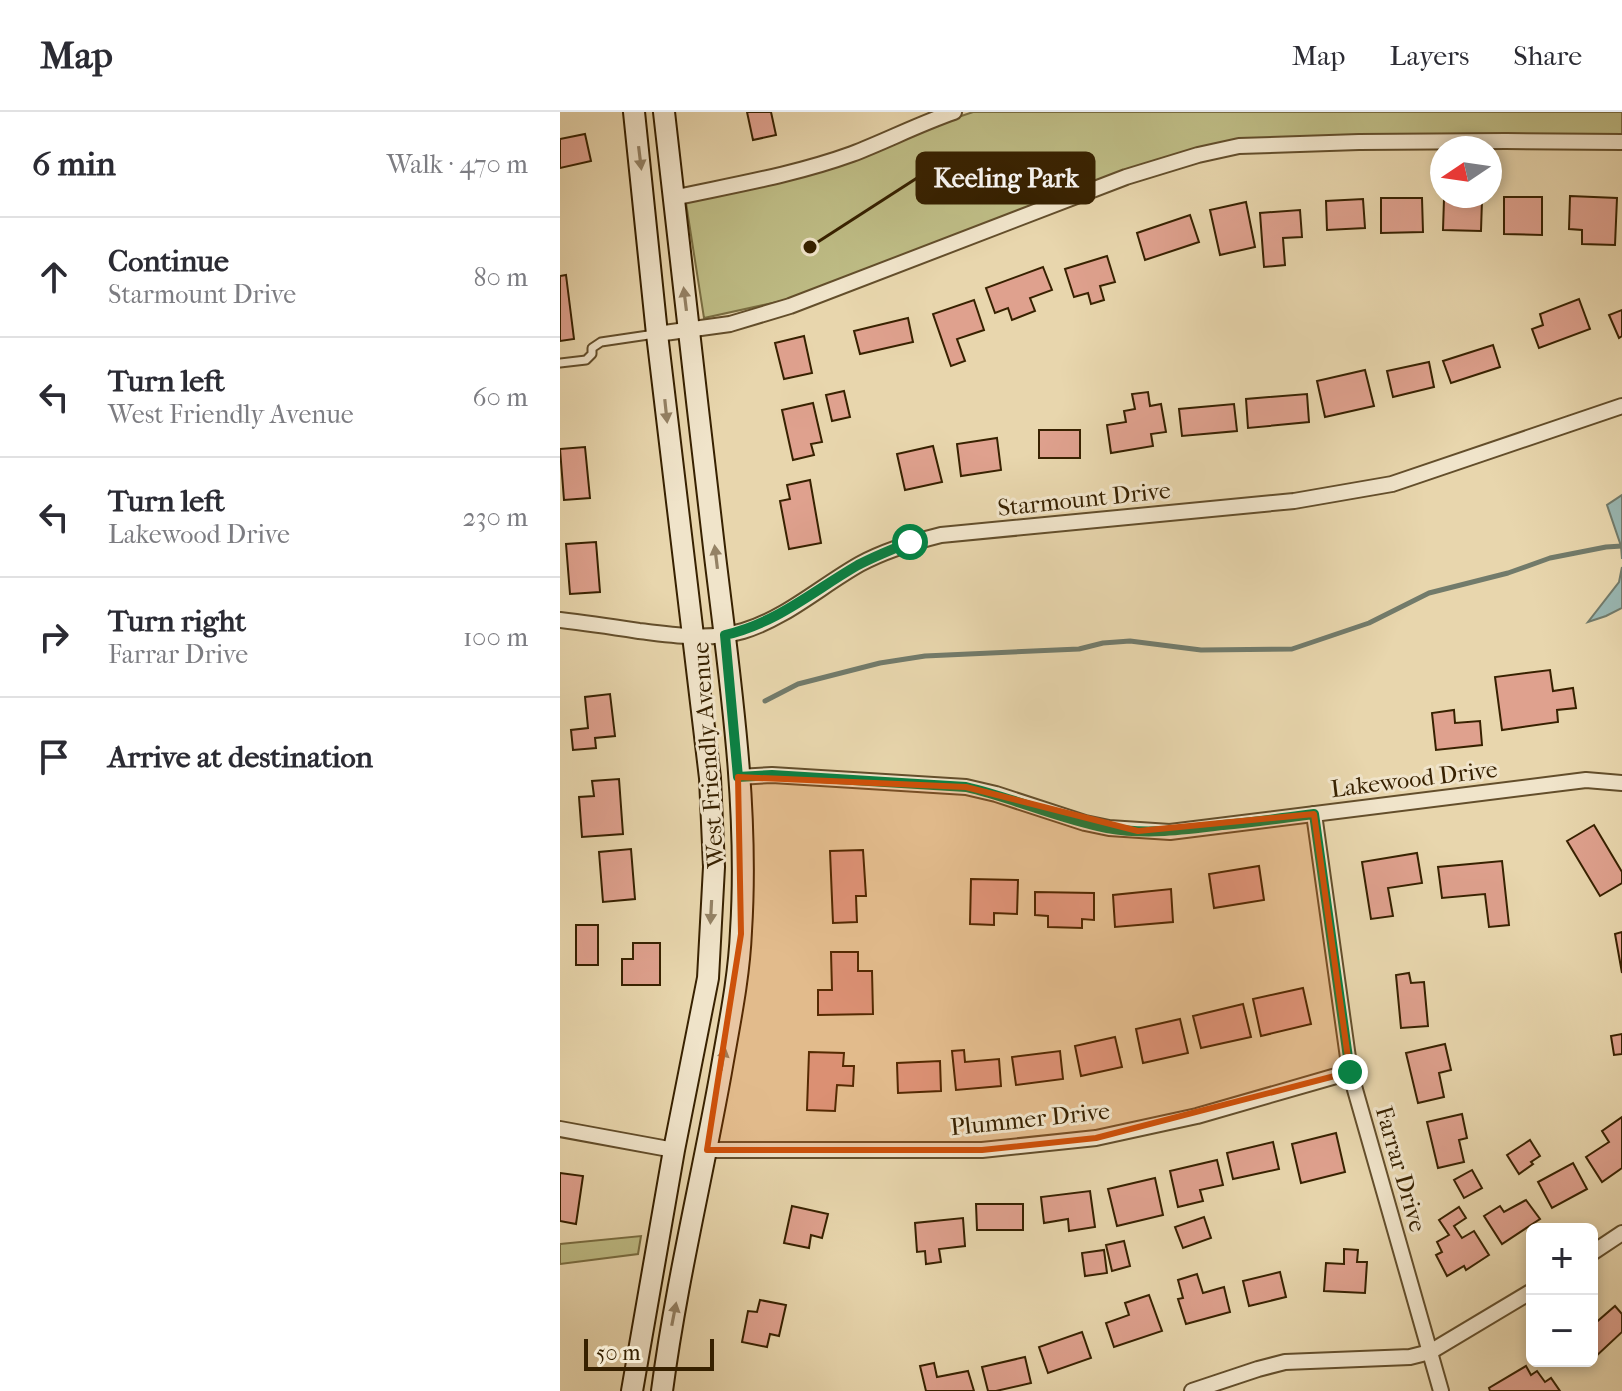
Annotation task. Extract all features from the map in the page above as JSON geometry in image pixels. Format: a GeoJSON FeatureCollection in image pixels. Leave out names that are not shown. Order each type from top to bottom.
{"type":"FeatureCollection","features":[{"type":"Feature","properties":{"kind":"main road","name":"West Friendly Avenue"},"geometry":{"type":"LineString","coordinates":[[632,1391],[708,978],[714,867],[710,778],[634,112]]}},
{"type":"Feature","properties":{"kind":"main road","name":"West Friendly Avenue"},"geometry":{"type":"LineString","coordinates":[[662,1391],[667,1349],[735,992],[744,865],[725,635],[664,112]]}},
{"type":"Feature","properties":{"kind":"street"},"geometry":{"type":"LineString","coordinates":[[673,198],[803,169],[854,153],[923,122],[954,112]]}},
{"type":"Feature","properties":{"kind":"street"},"geometry":{"type":"LineString","coordinates":[[657,334],[730,324],[790,306],[1126,177],[1239,146],[1359,142],[1622,142]]}},
{"type":"Feature","properties":{"kind":"street","name":"Starmount Drive"},"geometry":{"type":"LineString","coordinates":[[560,620],[693,638],[725,635],[770,620],[859,564],[910,542],[941,535],[1294,501],[1392,484],[1622,406]]}},
{"type":"Feature","properties":{"kind":"street","name":"Lakewood Drive"},"geometry":{"type":"LineString","coordinates":[[738,777],[772,775],[966,787],[1085,823],[1109,828],[1170,832],[1586,780],[1622,783]]}},
{"type":"Feature","properties":{"kind":"street","name":"Farrar Drive"},"geometry":{"type":"LineString","coordinates":[[1314,814],[1350,1072],[1441,1391]]}},
{"type":"Feature","properties":{"kind":"street","name":"Plummer Drive"},"geometry":{"type":"LineString","coordinates":[[707,1150],[982,1150],[1082,1140],[1197,1116],[1350,1072]]}},
{"type":"Feature","properties":{"kind":"street"},"geometry":{"type":"LineString","coordinates":[[560,1129],[674,1150]]}},
{"type":"Feature","properties":{"kind":"street"},"geometry":{"type":"LineString","coordinates":[[1598,1249],[1622,1233]]}},
{"type":"Feature","properties":{"kind":"street"},"geometry":{"type":"LineString","coordinates":[[1192,1391],[1285,1362],[1410,1357],[1430,1352],[1526,1295]]}},
{"type":"Feature","properties":{"kind":"lane"},"geometry":{"type":"LineString","coordinates":[[560,363],[586,360],[592,354],[592,348],[601,342],[657,334]]}},
{"type":"Feature","properties":{"kind":"highlighted area"},"geometry":{"type":"Polygon","coordinates":[[[738,777],[966,787],[1138,831],[1314,814],[1350,1072],[1096,1138],[982,1150],[707,1150],[741,934],[738,777]]]}},
{"type":"Feature","properties":{"kind":"shaded area"},"geometry":{"type":"Polygon","coordinates":[[[973,112],[1622,112],[1622,137],[1430,136],[1430,138],[1232,140],[791,299],[704,318],[686,203],[844,163],[973,112]]]}},
{"type":"Feature","properties":{"kind":"shaded area"},"geometry":{"type":"Polygon","coordinates":[[[641,1236],[638,1254],[560,1264],[560,1244],[641,1236]]]}},
{"type":"Feature","properties":{"kind":"water"},"geometry":{"type":"Polygon","coordinates":[[[1622,495],[1622,559],[1621,546],[1607,505],[1622,495]]]}},
{"type":"Feature","properties":{"kind":"water"},"geometry":{"type":"Polygon","coordinates":[[[1622,567],[1622,608],[1588,622],[1619,582],[1622,567]]]}},
{"type":"Feature","properties":{"kind":"building"},"geometry":{"type":"Polygon","coordinates":[[[747,112],[771,112],[776,135],[753,140],[747,112]]]}},
{"type":"Feature","properties":{"kind":"building"},"geometry":{"type":"Polygon","coordinates":[[[585,134],[591,161],[560,168],[560,139],[585,134]]]}},
{"type":"Feature","properties":{"kind":"building"},"geometry":{"type":"Polygon","coordinates":[[[1570,196],[1617,198],[1615,245],[1582,244],[1582,230],[1569,229],[1570,196]]]}},
{"type":"Feature","properties":{"kind":"building"},"geometry":{"type":"Polygon","coordinates":[[[1504,197],[1542,197],[1542,235],[1504,234],[1504,197]]]}},
{"type":"Feature","properties":{"kind":"building"},"geometry":{"type":"Polygon","coordinates":[[[1381,198],[1422,198],[1423,232],[1381,233],[1381,198]]]}},
{"type":"Feature","properties":{"kind":"building"},"geometry":{"type":"Polygon","coordinates":[[[1363,199],[1365,228],[1327,230],[1326,201],[1363,199]]]}},
{"type":"Feature","properties":{"kind":"building"},"geometry":{"type":"Polygon","coordinates":[[[1246,202],[1255,247],[1220,255],[1210,210],[1246,202]]]}},
{"type":"Feature","properties":{"kind":"building"},"geometry":{"type":"Polygon","coordinates":[[[1444,208],[1482,208],[1481,231],[1443,230],[1444,208]]]}},
{"type":"Feature","properties":{"kind":"building"},"geometry":{"type":"Polygon","coordinates":[[[1300,210],[1302,237],[1283,238],[1285,265],[1264,267],[1260,213],[1300,210]]]}},
{"type":"Feature","properties":{"kind":"building"},"geometry":{"type":"Polygon","coordinates":[[[1190,215],[1199,242],[1145,260],[1137,233],[1190,215]]]}},
{"type":"Feature","properties":{"kind":"building"},"geometry":{"type":"Polygon","coordinates":[[[1107,256],[1115,282],[1100,286],[1104,300],[1091,304],[1088,293],[1074,297],[1065,269],[1107,256]]]}},
{"type":"Feature","properties":{"kind":"building"},"geometry":{"type":"Polygon","coordinates":[[[1043,267],[1052,290],[1030,298],[1035,311],[1012,320],[1008,308],[995,313],[986,288],[1043,267]]]}},
{"type":"Feature","properties":{"kind":"building"},"geometry":{"type":"Polygon","coordinates":[[[566,275],[574,339],[560,341],[560,276],[566,275]]]}},
{"type":"Feature","properties":{"kind":"building"},"geometry":{"type":"Polygon","coordinates":[[[1579,299],[1590,329],[1539,348],[1532,329],[1543,325],[1540,314],[1579,299]]]}},
{"type":"Feature","properties":{"kind":"building"},"geometry":{"type":"Polygon","coordinates":[[[974,300],[984,330],[957,339],[965,361],[951,366],[933,314],[974,300]]]}},
{"type":"Feature","properties":{"kind":"building"},"geometry":{"type":"Polygon","coordinates":[[[1622,310],[1622,336],[1619,338],[1609,315],[1622,310]]]}},
{"type":"Feature","properties":{"kind":"building"},"geometry":{"type":"Polygon","coordinates":[[[908,318],[913,342],[860,354],[854,331],[908,318]]]}},
{"type":"Feature","properties":{"kind":"building"},"geometry":{"type":"Polygon","coordinates":[[[804,336],[812,373],[784,379],[775,343],[804,336]]]}},
{"type":"Feature","properties":{"kind":"building"},"geometry":{"type":"Polygon","coordinates":[[[1493,345],[1500,367],[1451,383],[1443,361],[1493,345]]]}},
{"type":"Feature","properties":{"kind":"building"},"geometry":{"type":"Polygon","coordinates":[[[1429,362],[1434,387],[1393,397],[1387,371],[1429,362]]]}},
{"type":"Feature","properties":{"kind":"building"},"geometry":{"type":"Polygon","coordinates":[[[1365,370],[1374,406],[1325,417],[1317,381],[1365,370]]]}},
{"type":"Feature","properties":{"kind":"building"},"geometry":{"type":"Polygon","coordinates":[[[844,391],[850,417],[832,421],[826,395],[844,391]]]}},
{"type":"Feature","properties":{"kind":"building"},"geometry":{"type":"Polygon","coordinates":[[[1148,392],[1150,406],[1161,404],[1166,432],[1151,434],[1153,446],[1111,453],[1107,425],[1126,422],[1124,411],[1135,409],[1132,394],[1148,392]]]}},
{"type":"Feature","properties":{"kind":"building"},"geometry":{"type":"Polygon","coordinates":[[[1307,394],[1309,422],[1248,428],[1246,399],[1307,394]]]}},
{"type":"Feature","properties":{"kind":"building"},"geometry":{"type":"Polygon","coordinates":[[[813,403],[822,442],[811,444],[814,455],[793,460],[782,410],[813,403]]]}},
{"type":"Feature","properties":{"kind":"building"},"geometry":{"type":"Polygon","coordinates":[[[1234,404],[1237,431],[1182,436],[1179,409],[1234,404]]]}},
{"type":"Feature","properties":{"kind":"building"},"geometry":{"type":"Polygon","coordinates":[[[1039,430],[1080,430],[1080,458],[1039,458],[1039,430]]]}},
{"type":"Feature","properties":{"kind":"building"},"geometry":{"type":"Polygon","coordinates":[[[997,438],[1001,470],[961,476],[957,444],[997,438]]]}},
{"type":"Feature","properties":{"kind":"building"},"geometry":{"type":"Polygon","coordinates":[[[933,446],[942,482],[905,490],[897,454],[933,446]]]}},
{"type":"Feature","properties":{"kind":"building"},"geometry":{"type":"Polygon","coordinates":[[[585,447],[590,498],[564,500],[560,449],[585,447]]]}},
{"type":"Feature","properties":{"kind":"building"},"geometry":{"type":"Polygon","coordinates":[[[810,480],[821,543],[789,549],[780,501],[790,499],[787,485],[810,480]]]}},
{"type":"Feature","properties":{"kind":"building"},"geometry":{"type":"Polygon","coordinates":[[[596,542],[600,592],[570,594],[566,544],[596,542]]]}},
{"type":"Feature","properties":{"kind":"building"},"geometry":{"type":"Polygon","coordinates":[[[1550,670],[1553,691],[1573,688],[1576,708],[1557,710],[1558,722],[1502,730],[1495,677],[1550,670]]]}},
{"type":"Feature","properties":{"kind":"building"},"geometry":{"type":"Polygon","coordinates":[[[610,694],[615,736],[595,738],[596,748],[573,750],[571,730],[588,728],[585,697],[610,694]]]}},
{"type":"Feature","properties":{"kind":"building"},"geometry":{"type":"Polygon","coordinates":[[[1454,710],[1455,723],[1480,721],[1482,745],[1436,750],[1432,713],[1454,710]]]}},
{"type":"Feature","properties":{"kind":"building"},"geometry":{"type":"Polygon","coordinates":[[[619,779],[623,834],[582,837],[579,797],[594,796],[592,781],[619,779]]]}},
{"type":"Feature","properties":{"kind":"building"},"geometry":{"type":"Polygon","coordinates":[[[1594,825],[1622,872],[1622,883],[1600,896],[1567,841],[1594,825]]]}},
{"type":"Feature","properties":{"kind":"building"},"geometry":{"type":"Polygon","coordinates":[[[631,849],[635,899],[603,902],[599,852],[631,849]]]}},
{"type":"Feature","properties":{"kind":"building"},"geometry":{"type":"Polygon","coordinates":[[[863,850],[866,896],[856,896],[857,922],[833,923],[830,851],[863,850]]]}},
{"type":"Feature","properties":{"kind":"building"},"geometry":{"type":"Polygon","coordinates":[[[1417,853],[1422,883],[1388,888],[1393,916],[1371,919],[1362,862],[1417,853]]]}},
{"type":"Feature","properties":{"kind":"building"},"geometry":{"type":"Polygon","coordinates":[[[1502,861],[1509,925],[1489,927],[1485,894],[1442,898],[1438,867],[1502,861]]]}},
{"type":"Feature","properties":{"kind":"building"},"geometry":{"type":"Polygon","coordinates":[[[1259,866],[1264,900],[1214,908],[1209,874],[1259,866]]]}},
{"type":"Feature","properties":{"kind":"building"},"geometry":{"type":"Polygon","coordinates":[[[971,879],[1018,880],[1017,914],[994,913],[994,925],[970,924],[971,879]]]}},
{"type":"Feature","properties":{"kind":"building"},"geometry":{"type":"Polygon","coordinates":[[[1171,889],[1173,922],[1115,927],[1113,895],[1171,889]]]}},
{"type":"Feature","properties":{"kind":"building"},"geometry":{"type":"Polygon","coordinates":[[[1035,892],[1094,893],[1094,920],[1082,919],[1082,928],[1048,927],[1048,916],[1035,915],[1035,892]]]}},
{"type":"Feature","properties":{"kind":"building"},"geometry":{"type":"Polygon","coordinates":[[[576,925],[598,925],[598,965],[576,965],[576,925]]]}},
{"type":"Feature","properties":{"kind":"building"},"geometry":{"type":"Polygon","coordinates":[[[1622,932],[1622,973],[1615,934],[1622,932]]]}},
{"type":"Feature","properties":{"kind":"building"},"geometry":{"type":"Polygon","coordinates":[[[633,943],[660,943],[660,985],[622,985],[622,959],[633,959],[633,943]]]}},
{"type":"Feature","properties":{"kind":"building"},"geometry":{"type":"Polygon","coordinates":[[[831,952],[858,952],[858,971],[872,971],[873,1014],[818,1015],[818,990],[832,990],[831,952]]]}},
{"type":"Feature","properties":{"kind":"building"},"geometry":{"type":"Polygon","coordinates":[[[1409,973],[1411,983],[1424,982],[1428,1026],[1401,1028],[1396,975],[1409,973]]]}},
{"type":"Feature","properties":{"kind":"building"},"geometry":{"type":"Polygon","coordinates":[[[1303,988],[1311,1024],[1261,1036],[1253,999],[1303,988]]]}},
{"type":"Feature","properties":{"kind":"building"},"geometry":{"type":"Polygon","coordinates":[[[1243,1004],[1251,1037],[1201,1048],[1193,1016],[1243,1004]]]}},
{"type":"Feature","properties":{"kind":"building"},"geometry":{"type":"Polygon","coordinates":[[[1180,1019],[1188,1053],[1143,1063],[1136,1029],[1180,1019]]]}},
{"type":"Feature","properties":{"kind":"building"},"geometry":{"type":"Polygon","coordinates":[[[1622,1034],[1622,1054],[1614,1055],[1611,1036],[1622,1034]]]}},
{"type":"Feature","properties":{"kind":"building"},"geometry":{"type":"Polygon","coordinates":[[[1115,1037],[1122,1067],[1081,1076],[1075,1046],[1115,1037]]]}},
{"type":"Feature","properties":{"kind":"building"},"geometry":{"type":"Polygon","coordinates":[[[1445,1044],[1451,1070],[1439,1073],[1444,1097],[1418,1103],[1406,1053],[1445,1044]]]}},
{"type":"Feature","properties":{"kind":"building"},"geometry":{"type":"Polygon","coordinates":[[[964,1050],[965,1062],[999,1059],[1001,1086],[956,1090],[952,1051],[964,1050]]]}},
{"type":"Feature","properties":{"kind":"building"},"geometry":{"type":"Polygon","coordinates":[[[1060,1051],[1063,1079],[1016,1085],[1012,1057],[1060,1051]]]}},
{"type":"Feature","properties":{"kind":"building"},"geometry":{"type":"Polygon","coordinates":[[[809,1052],[844,1053],[843,1066],[854,1066],[853,1086],[837,1085],[835,1111],[807,1110],[809,1052]]]}},
{"type":"Feature","properties":{"kind":"building"},"geometry":{"type":"Polygon","coordinates":[[[940,1061],[941,1091],[898,1093],[897,1063],[940,1061]]]}},
{"type":"Feature","properties":{"kind":"building"},"geometry":{"type":"Polygon","coordinates":[[[1462,1114],[1467,1138],[1459,1140],[1464,1162],[1438,1168],[1427,1122],[1462,1114]]]}},
{"type":"Feature","properties":{"kind":"building"},"geometry":{"type":"Polygon","coordinates":[[[1622,1117],[1622,1168],[1602,1182],[1586,1157],[1609,1142],[1602,1131],[1622,1117]]]}},
{"type":"Feature","properties":{"kind":"building"},"geometry":{"type":"Polygon","coordinates":[[[1336,1133],[1345,1172],[1301,1183],[1292,1144],[1336,1133]]]}},
{"type":"Feature","properties":{"kind":"building"},"geometry":{"type":"Polygon","coordinates":[[[1530,1140],[1540,1156],[1519,1174],[1507,1155],[1530,1140]]]}},
{"type":"Feature","properties":{"kind":"building"},"geometry":{"type":"Polygon","coordinates":[[[1273,1142],[1279,1169],[1233,1179],[1227,1153],[1273,1142]]]}},
{"type":"Feature","properties":{"kind":"building"},"geometry":{"type":"Polygon","coordinates":[[[1217,1160],[1223,1185],[1200,1190],[1203,1201],[1178,1207],[1170,1171],[1217,1160]]]}},
{"type":"Feature","properties":{"kind":"building"},"geometry":{"type":"Polygon","coordinates":[[[1573,1163],[1587,1189],[1552,1208],[1538,1182],[1573,1163]]]}},
{"type":"Feature","properties":{"kind":"building"},"geometry":{"type":"Polygon","coordinates":[[[1472,1170],[1482,1188],[1464,1198],[1454,1180],[1472,1170]]]}},
{"type":"Feature","properties":{"kind":"building"},"geometry":{"type":"Polygon","coordinates":[[[560,1173],[583,1176],[576,1224],[560,1221],[560,1173]]]}},
{"type":"Feature","properties":{"kind":"building"},"geometry":{"type":"Polygon","coordinates":[[[1155,1178],[1163,1215],[1117,1226],[1108,1189],[1155,1178]]]}},
{"type":"Feature","properties":{"kind":"building"},"geometry":{"type":"Polygon","coordinates":[[[1090,1191],[1095,1227],[1069,1231],[1068,1219],[1044,1223],[1041,1197],[1090,1191]]]}},
{"type":"Feature","properties":{"kind":"building"},"geometry":{"type":"Polygon","coordinates":[[[1526,1200],[1540,1219],[1526,1223],[1526,1228],[1502,1244],[1484,1216],[1500,1206],[1504,1212],[1526,1200]]]}},
{"type":"Feature","properties":{"kind":"building"},"geometry":{"type":"Polygon","coordinates":[[[976,1204],[1023,1204],[1023,1230],[977,1230],[976,1204]]]}},
{"type":"Feature","properties":{"kind":"building"},"geometry":{"type":"Polygon","coordinates":[[[792,1206],[828,1214],[822,1238],[811,1235],[809,1248],[784,1243],[792,1206]]]}},
{"type":"Feature","properties":{"kind":"building"},"geometry":{"type":"Polygon","coordinates":[[[1459,1207],[1466,1218],[1454,1226],[1462,1238],[1474,1231],[1489,1255],[1466,1270],[1464,1266],[1447,1276],[1436,1255],[1442,1252],[1437,1242],[1449,1235],[1439,1220],[1459,1207]]]}},
{"type":"Feature","properties":{"kind":"building"},"geometry":{"type":"Polygon","coordinates":[[[1204,1217],[1211,1238],[1183,1248],[1175,1227],[1204,1217]]]}},
{"type":"Feature","properties":{"kind":"building"},"geometry":{"type":"Polygon","coordinates":[[[963,1218],[965,1246],[939,1249],[941,1262],[926,1264],[925,1251],[917,1252],[915,1223],[963,1218]]]}},
{"type":"Feature","properties":{"kind":"building"},"geometry":{"type":"Polygon","coordinates":[[[1124,1241],[1130,1266],[1112,1271],[1106,1245],[1124,1241]]]}},
{"type":"Feature","properties":{"kind":"building"},"geometry":{"type":"Polygon","coordinates":[[[1344,1249],[1358,1250],[1357,1262],[1367,1262],[1365,1293],[1324,1291],[1326,1263],[1344,1264],[1344,1249]]]}},
{"type":"Feature","properties":{"kind":"building"},"geometry":{"type":"Polygon","coordinates":[[[1104,1250],[1107,1273],[1085,1276],[1082,1253],[1104,1250]]]}},
{"type":"Feature","properties":{"kind":"building"},"geometry":{"type":"Polygon","coordinates":[[[1280,1272],[1286,1297],[1249,1306],[1243,1281],[1280,1272]]]}},
{"type":"Feature","properties":{"kind":"building"},"geometry":{"type":"Polygon","coordinates":[[[1197,1274],[1203,1293],[1224,1287],[1230,1312],[1186,1324],[1178,1299],[1183,1298],[1178,1280],[1197,1274]]]}},
{"type":"Feature","properties":{"kind":"building"},"geometry":{"type":"Polygon","coordinates":[[[1149,1295],[1162,1331],[1114,1347],[1106,1323],[1129,1315],[1125,1303],[1149,1295]]]}},
{"type":"Feature","properties":{"kind":"building"},"geometry":{"type":"Polygon","coordinates":[[[760,1300],[786,1305],[779,1336],[770,1334],[767,1347],[742,1342],[748,1311],[757,1312],[760,1300]]]}},
{"type":"Feature","properties":{"kind":"building"},"geometry":{"type":"Polygon","coordinates":[[[1615,1306],[1622,1314],[1622,1332],[1598,1354],[1598,1321],[1615,1306]]]}},
{"type":"Feature","properties":{"kind":"building"},"geometry":{"type":"Polygon","coordinates":[[[1082,1332],[1091,1358],[1048,1373],[1039,1347],[1082,1332]]]}},
{"type":"Feature","properties":{"kind":"building"},"geometry":{"type":"Polygon","coordinates":[[[1025,1357],[1031,1383],[988,1391],[982,1367],[1025,1357]]]}},
{"type":"Feature","properties":{"kind":"building"},"geometry":{"type":"Polygon","coordinates":[[[934,1363],[937,1377],[968,1371],[974,1391],[926,1391],[920,1366],[934,1363]]]}},
{"type":"Feature","properties":{"kind":"building"},"geometry":{"type":"Polygon","coordinates":[[[1526,1366],[1531,1375],[1537,1371],[1545,1382],[1551,1378],[1560,1391],[1490,1391],[1489,1388],[1526,1366]]]}},
{"type":"Feature","properties":{"kind":"waterway"},"geometry":{"type":"LineString","coordinates":[[765,701],[798,684],[880,663],[925,656],[1079,649],[1130,641],[1201,650],[1292,649],[1369,623],[1429,593],[1508,573],[1550,558],[1622,546]]}},
{"type":"Feature","properties":{"kind":"place","name":"Keeling Park"},"geometry":{"type":"Point","coordinates":[810,247]}},
{"type":"Feature","properties":{"kind":"route"},"geometry":{"type":"LineString","coordinates":[[910,542],[859,564],[770,620],[725,635],[738,777],[772,775],[966,787],[1085,823],[1138,831],[1170,832],[1314,814],[1350,1072]]}}]}
